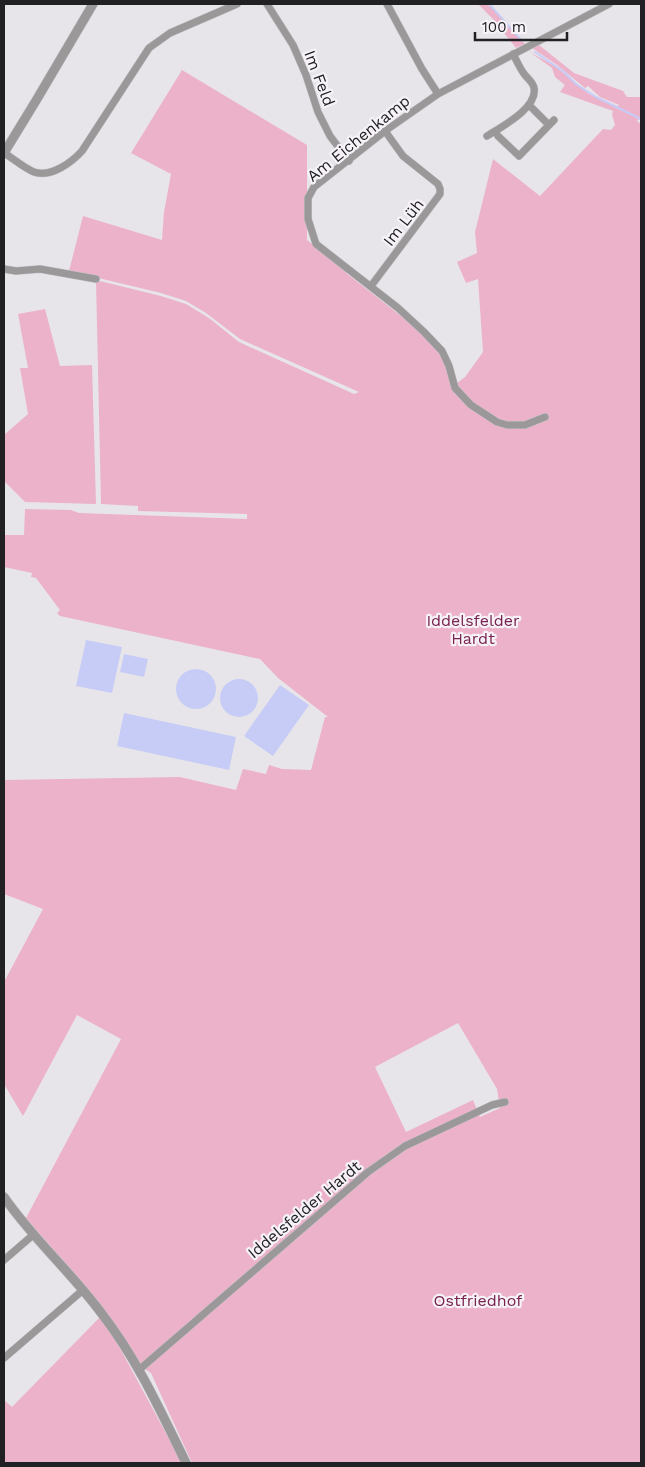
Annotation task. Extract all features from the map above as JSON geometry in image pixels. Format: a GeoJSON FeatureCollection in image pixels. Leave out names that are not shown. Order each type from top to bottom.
{"type":"FeatureCollection","features":[{"type":"Feature","properties":{"kind":"street"},"geometry":{"type":"LineString","coordinates":[[93,4],[4,153],[32,171],[39,173],[47,172],[69,163],[82,150],[148,48],[170,33],[237,4]]}},
{"type":"Feature","properties":{"kind":"street","name":"Im Feld"},"geometry":{"type":"LineString","coordinates":[[267,4],[293,45],[306,75],[318,112],[330,136],[349,161]]}},
{"type":"Feature","properties":{"kind":"street"},"geometry":{"type":"LineString","coordinates":[[386,4],[438,94]]}},
{"type":"Feature","properties":{"kind":"street","name":"Am Eichenkamp"},"geometry":{"type":"LineString","coordinates":[[545,418],[525,425],[507,425],[497,422],[471,405],[455,388],[449,366],[442,351],[406,315],[316,244],[308,219],[308,198],[314,187],[385,131],[438,94],[610,4]]}},
{"type":"Feature","properties":{"kind":"street"},"geometry":{"type":"LineString","coordinates":[[487,136],[519,114],[529,105],[534,97],[532,82],[521,69],[513,54]]}},
{"type":"Feature","properties":{"kind":"street"},"geometry":{"type":"LineString","coordinates":[[495,131],[520,156],[552,122],[529,105]]}},
{"type":"Feature","properties":{"kind":"street","name":"Im Lüh"},"geometry":{"type":"LineString","coordinates":[[370,286],[438,198],[440,189],[438,184],[403,156],[385,131]]}},
{"type":"Feature","properties":{"kind":"street"},"geometry":{"type":"LineString","coordinates":[[4,269],[16,271],[40,269],[96,279]]}},
{"type":"Feature","properties":{"kind":"street","name":"Iddelsfelder Hardt"},"geometry":{"type":"LineString","coordinates":[[140,1370],[368,1172],[405,1146],[492,1105],[506,1102]]}},
{"type":"Feature","properties":{"kind":"street"},"geometry":{"type":"LineString","coordinates":[[4,1197],[33,1235],[103,1314],[140,1370],[186,1463]]}},
{"type":"Feature","properties":{"kind":"street"},"geometry":{"type":"LineString","coordinates":[[4,1260],[33,1235]]}},
{"type":"Feature","properties":{"kind":"street"},"geometry":{"type":"LineString","coordinates":[[4,1358],[83,1290]]}},
{"type":"Feature","properties":{"kind":"green space"},"geometry":{"type":"Polygon","coordinates":[[[478,4],[487,4],[500,15],[525,44],[516,48],[493,19],[478,4]]]}},
{"type":"Feature","properties":{"kind":"green space","name":"Ostfriedhof"},"geometry":{"type":"Polygon","coordinates":[[[539,45],[574,73],[623,91],[627,97],[641,97],[641,117],[637,121],[641,124],[641,1463],[192,1463],[151,1373],[140,1366],[73,1272],[26,1218],[121,1039],[77,1015],[23,1116],[4,1084],[4,982],[43,909],[4,894],[4,780],[180,777],[236,790],[243,769],[266,774],[269,765],[282,769],[311,770],[325,717],[328,717],[278,678],[260,659],[60,616],[57,613],[60,610],[36,578],[31,577],[32,573],[4,567],[4,535],[24,535],[25,509],[71,510],[79,513],[247,519],[247,514],[138,511],[138,506],[101,504],[96,280],[186,304],[209,318],[239,342],[354,394],[359,392],[240,339],[206,313],[186,301],[161,293],[69,271],[83,216],[162,240],[164,212],[171,174],[131,153],[182,70],[307,145],[307,240],[429,338],[444,358],[457,383],[465,377],[483,352],[478,279],[466,283],[457,262],[477,253],[475,232],[493,159],[540,196],[603,129],[611,130],[615,125],[612,115],[613,111],[560,92],[565,85],[555,77],[552,68],[530,51],[555,66],[589,94],[617,107],[619,105],[600,97],[588,86],[585,88],[532,48],[539,45]],[[458,1023],[375,1067],[406,1132],[473,1100],[480,1117],[500,1108],[497,1089],[458,1023]]]}},
{"type":"Feature","properties":{"kind":"green space"},"geometry":{"type":"Polygon","coordinates":[[[45,309],[60,366],[92,365],[96,504],[25,502],[4,481],[4,435],[28,414],[20,368],[28,368],[18,314],[45,309]]]}},
{"type":"Feature","properties":{"kind":"green space"},"geometry":{"type":"Polygon","coordinates":[[[102,1315],[182,1463],[4,1463],[4,1400],[12,1407],[102,1315]]]}},
{"type":"Feature","properties":{"kind":"water"},"geometry":{"type":"Polygon","coordinates":[[[86,640],[122,647],[112,693],[76,686],[86,640]]]}},
{"type":"Feature","properties":{"kind":"water"},"geometry":{"type":"Polygon","coordinates":[[[124,654],[148,659],[144,677],[120,672],[124,654]]]}},
{"type":"Feature","properties":{"kind":"water"},"geometry":{"type":"Polygon","coordinates":[[[196,669],[210,675],[216,689],[210,703],[196,709],[182,703],[176,689],[182,675],[196,669]]]}},
{"type":"Feature","properties":{"kind":"water"},"geometry":{"type":"Polygon","coordinates":[[[239,679],[253,684],[258,698],[253,712],[239,717],[225,712],[220,698],[225,684],[239,679]]]}},
{"type":"Feature","properties":{"kind":"water"},"geometry":{"type":"Polygon","coordinates":[[[280,685],[309,705],[273,756],[244,736],[280,685]]]}},
{"type":"Feature","properties":{"kind":"water"},"geometry":{"type":"Polygon","coordinates":[[[124,713],[236,737],[229,770],[117,746],[124,713]]]}},
{"type":"Feature","properties":{"kind":"waterway"},"geometry":{"type":"LineString","coordinates":[[489,4],[522,41]]}},
{"type":"Feature","properties":{"kind":"waterway"},"geometry":{"type":"LineString","coordinates":[[535,52],[596,97],[641,120]]}}]}
